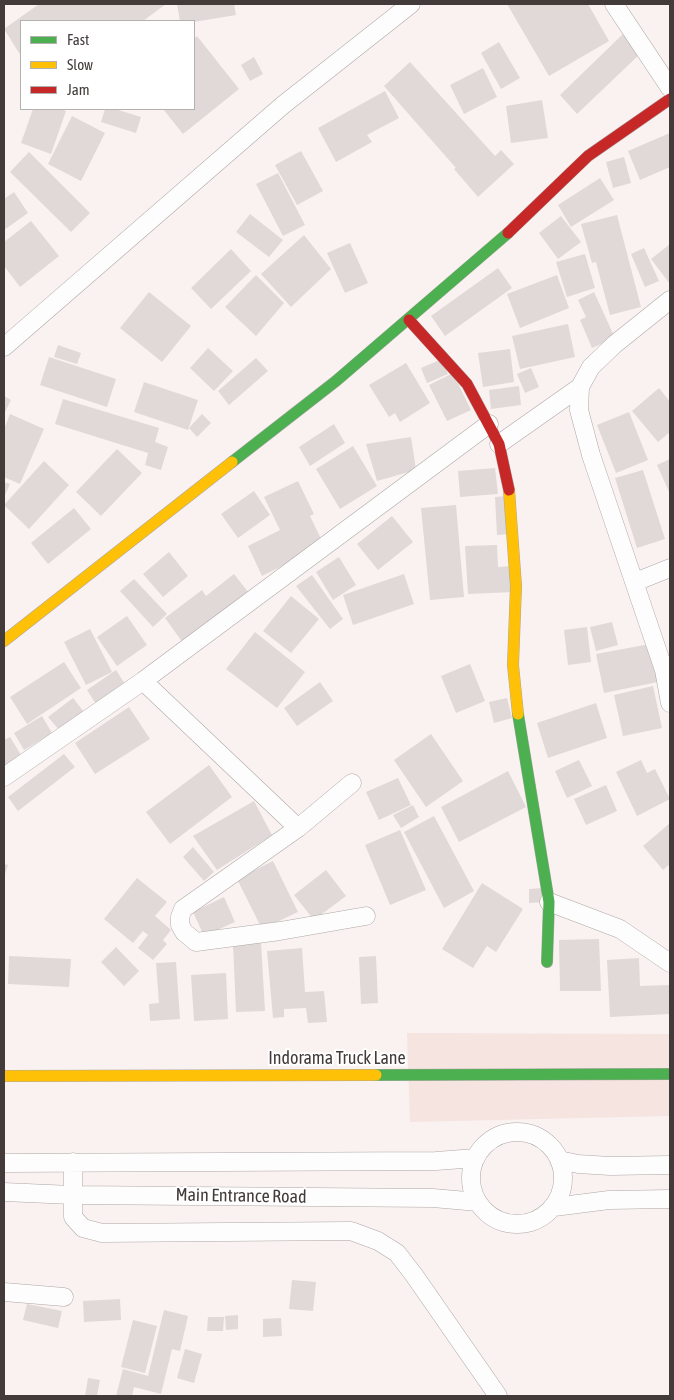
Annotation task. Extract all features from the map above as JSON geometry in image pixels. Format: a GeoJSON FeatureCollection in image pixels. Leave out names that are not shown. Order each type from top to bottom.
{"type":"FeatureCollection","features":[{"type":"Feature","properties":{"kind":"street"},"geometry":{"type":"LineString","coordinates":[[4,347],[283,105],[411,4]]}},
{"type":"Feature","properties":{"kind":"street"},"geometry":{"type":"LineString","coordinates":[[614,4],[670,88]]}},
{"type":"Feature","properties":{"kind":"street"},"geometry":{"type":"LineString","coordinates":[[4,640],[336,382],[502,238],[588,156],[670,99]]}},
{"type":"Feature","properties":{"kind":"street"},"geometry":{"type":"LineString","coordinates":[[499,444],[580,387],[591,367],[614,344],[670,300]]}},
{"type":"Feature","properties":{"kind":"street"},"geometry":{"type":"LineString","coordinates":[[409,320],[467,384],[499,444],[511,498],[516,586],[513,665],[519,721],[549,902],[547,962]]}},
{"type":"Feature","properties":{"kind":"street"},"geometry":{"type":"LineString","coordinates":[[580,387],[579,410],[591,455],[664,670],[670,703]]}},
{"type":"Feature","properties":{"kind":"street"},"geometry":{"type":"LineString","coordinates":[[4,777],[143,681],[489,424]]}},
{"type":"Feature","properties":{"kind":"street"},"geometry":{"type":"LineString","coordinates":[[635,582],[670,568]]}},
{"type":"Feature","properties":{"kind":"street"},"geometry":{"type":"LineString","coordinates":[[143,681],[298,828]]}},
{"type":"Feature","properties":{"kind":"street"},"geometry":{"type":"LineString","coordinates":[[352,783],[298,828],[184,909],[180,917],[180,925],[184,932],[196,942],[280,931],[366,916]]}},
{"type":"Feature","properties":{"kind":"street"},"geometry":{"type":"LineString","coordinates":[[549,902],[620,929],[670,963]]}},
{"type":"Feature","properties":{"kind":"street","name":"Indorama Truck Lane"},"geometry":{"type":"LineString","coordinates":[[4,1076],[670,1074]]}},
{"type":"Feature","properties":{"kind":"street"},"geometry":{"type":"LineString","coordinates":[[518,1132],[531,1134],[543,1140],[560,1160],[563,1176],[561,1192],[554,1207],[534,1222],[508,1224],[496,1220],[478,1202],[472,1180],[476,1158],[493,1139],[505,1134],[518,1132]]}},
{"type":"Feature","properties":{"kind":"street"},"geometry":{"type":"LineString","coordinates":[[4,1163],[436,1161],[476,1158]]}},
{"type":"Feature","properties":{"kind":"street"},"geometry":{"type":"LineString","coordinates":[[560,1160],[578,1164],[610,1166],[670,1165]]}},
{"type":"Feature","properties":{"kind":"street"},"geometry":{"type":"LineString","coordinates":[[73,1162],[73,1217],[82,1228],[102,1233],[351,1231],[378,1241],[396,1253],[414,1275],[498,1396]]}},
{"type":"Feature","properties":{"kind":"street","name":"Main Entrance Road"},"geometry":{"type":"LineString","coordinates":[[4,1192],[72,1195],[433,1198],[478,1202]]}},
{"type":"Feature","properties":{"kind":"street"},"geometry":{"type":"LineString","coordinates":[[554,1207],[609,1200],[670,1199]]}},
{"type":"Feature","properties":{"kind":"street"},"geometry":{"type":"LineString","coordinates":[[4,1292],[64,1297]]}},
{"type":"Feature","properties":{"kind":"shaded area"},"geometry":{"type":"Polygon","coordinates":[[[407,1033],[670,1034],[670,1116],[410,1122],[407,1033]]]}},
{"type":"Feature","properties":{"kind":"building"},"geometry":{"type":"Polygon","coordinates":[[[39,4],[166,4],[144,20],[20,20],[20,54],[4,29],[39,4]]]}},
{"type":"Feature","properties":{"kind":"building"},"geometry":{"type":"Polygon","coordinates":[[[177,4],[234,4],[236,15],[195,22],[195,20],[180,20],[177,4]]]}},
{"type":"Feature","properties":{"kind":"building"},"geometry":{"type":"Polygon","coordinates":[[[507,4],[588,4],[609,41],[549,76],[507,4]]]}},
{"type":"Feature","properties":{"kind":"building"},"geometry":{"type":"Polygon","coordinates":[[[623,34],[641,53],[577,114],[560,95],[623,34]]]}},
{"type":"Feature","properties":{"kind":"building"},"geometry":{"type":"Polygon","coordinates":[[[197,36],[239,89],[183,134],[164,110],[195,110],[195,38],[197,36]]]}},
{"type":"Feature","properties":{"kind":"building"},"geometry":{"type":"Polygon","coordinates":[[[499,42],[520,78],[501,89],[481,53],[499,42]]]}},
{"type":"Feature","properties":{"kind":"building"},"geometry":{"type":"Polygon","coordinates":[[[254,57],[263,74],[250,81],[241,65],[254,57]]]}},
{"type":"Feature","properties":{"kind":"building"},"geometry":{"type":"Polygon","coordinates":[[[410,62],[495,156],[501,150],[514,164],[478,197],[454,169],[456,168],[384,86],[410,62]]]}},
{"type":"Feature","properties":{"kind":"building"},"geometry":{"type":"Polygon","coordinates":[[[483,68],[497,97],[464,114],[450,85],[483,68]]]}},
{"type":"Feature","properties":{"kind":"building"},"geometry":{"type":"Polygon","coordinates":[[[385,91],[399,118],[367,135],[372,142],[336,162],[318,128],[385,91]]]}},
{"type":"Feature","properties":{"kind":"building"},"geometry":{"type":"Polygon","coordinates":[[[542,100],[548,138],[511,143],[506,106],[542,100]]]}},
{"type":"Feature","properties":{"kind":"building"},"geometry":{"type":"Polygon","coordinates":[[[33,110],[66,111],[51,154],[21,143],[33,110]]]}},
{"type":"Feature","properties":{"kind":"building"},"geometry":{"type":"Polygon","coordinates":[[[105,110],[118,110],[141,117],[136,133],[101,122],[105,110]]]}},
{"type":"Feature","properties":{"kind":"building"},"geometry":{"type":"Polygon","coordinates":[[[72,116],[105,133],[81,181],[48,164],[72,116]]]}},
{"type":"Feature","properties":{"kind":"building"},"geometry":{"type":"Polygon","coordinates":[[[670,133],[670,167],[640,180],[628,151],[670,133]]]}},
{"type":"Feature","properties":{"kind":"building"},"geometry":{"type":"Polygon","coordinates":[[[301,151],[323,191],[297,205],[275,165],[301,151]]]}},
{"type":"Feature","properties":{"kind":"building"},"geometry":{"type":"Polygon","coordinates":[[[29,152],[90,213],[71,232],[10,172],[29,152]]]}},
{"type":"Feature","properties":{"kind":"building"},"geometry":{"type":"Polygon","coordinates":[[[624,157],[631,183],[613,188],[606,162],[624,157]]]}},
{"type":"Feature","properties":{"kind":"building"},"geometry":{"type":"Polygon","coordinates":[[[278,173],[305,225],[283,236],[256,184],[278,173]]]}},
{"type":"Feature","properties":{"kind":"building"},"geometry":{"type":"Polygon","coordinates":[[[600,178],[614,200],[571,227],[558,205],[600,178]]]}},
{"type":"Feature","properties":{"kind":"building"},"geometry":{"type":"Polygon","coordinates":[[[14,192],[28,213],[4,230],[4,199],[14,192]]]}},
{"type":"Feature","properties":{"kind":"building"},"geometry":{"type":"Polygon","coordinates":[[[250,214],[283,240],[269,257],[236,232],[250,214]]]}},
{"type":"Feature","properties":{"kind":"building"},"geometry":{"type":"Polygon","coordinates":[[[617,215],[641,307],[610,315],[596,262],[592,263],[581,224],[617,215]]]}},
{"type":"Feature","properties":{"kind":"building"},"geometry":{"type":"Polygon","coordinates":[[[561,216],[581,242],[558,259],[539,233],[561,216]]]}},
{"type":"Feature","properties":{"kind":"building"},"geometry":{"type":"Polygon","coordinates":[[[31,221],[59,256],[20,287],[4,266],[4,242],[31,221]]]}},
{"type":"Feature","properties":{"kind":"building"},"geometry":{"type":"Polygon","coordinates":[[[304,235],[331,269],[291,307],[261,274],[304,235]]]}},
{"type":"Feature","properties":{"kind":"building"},"geometry":{"type":"Polygon","coordinates":[[[350,243],[368,283],[345,293],[327,253],[350,243]]]}},
{"type":"Feature","properties":{"kind":"building"},"geometry":{"type":"Polygon","coordinates":[[[670,244],[670,284],[651,259],[670,244]]]}},
{"type":"Feature","properties":{"kind":"building"},"geometry":{"type":"Polygon","coordinates":[[[644,248],[659,281],[645,287],[631,254],[644,248]]]}},
{"type":"Feature","properties":{"kind":"building"},"geometry":{"type":"Polygon","coordinates":[[[231,249],[251,271],[211,309],[191,288],[231,249]]]}},
{"type":"Feature","properties":{"kind":"building"},"geometry":{"type":"Polygon","coordinates":[[[585,254],[595,288],[567,297],[556,262],[585,254]]]}},
{"type":"Feature","properties":{"kind":"building"},"geometry":{"type":"Polygon","coordinates":[[[498,268],[512,288],[445,336],[431,316],[498,268]]]}},
{"type":"Feature","properties":{"kind":"building"},"geometry":{"type":"Polygon","coordinates":[[[256,275],[284,303],[256,336],[225,307],[256,275]]]}},
{"type":"Feature","properties":{"kind":"building"},"geometry":{"type":"Polygon","coordinates":[[[557,275],[569,308],[520,328],[507,294],[557,275]]]}},
{"type":"Feature","properties":{"kind":"building"},"geometry":{"type":"Polygon","coordinates":[[[149,292],[191,326],[162,362],[120,328],[149,292]]]}},
{"type":"Feature","properties":{"kind":"building"},"geometry":{"type":"Polygon","coordinates":[[[594,292],[615,338],[592,348],[580,320],[586,317],[578,300],[594,292]]]}},
{"type":"Feature","properties":{"kind":"building"},"geometry":{"type":"Polygon","coordinates":[[[568,324],[575,357],[520,369],[512,336],[568,324]]]}},
{"type":"Feature","properties":{"kind":"building"},"geometry":{"type":"Polygon","coordinates":[[[58,345],[81,353],[77,364],[54,357],[58,345]]]}},
{"type":"Feature","properties":{"kind":"building"},"geometry":{"type":"Polygon","coordinates":[[[208,348],[233,371],[214,391],[190,368],[208,348]]]}},
{"type":"Feature","properties":{"kind":"building"},"geometry":{"type":"Polygon","coordinates":[[[510,349],[514,382],[483,387],[478,353],[510,349]]]}},
{"type":"Feature","properties":{"kind":"building"},"geometry":{"type":"Polygon","coordinates":[[[49,357],[116,379],[107,407],[40,385],[49,357]]]}},
{"type":"Feature","properties":{"kind":"building"},"geometry":{"type":"Polygon","coordinates":[[[256,358],[268,371],[229,405],[218,391],[256,358]]]}},
{"type":"Feature","properties":{"kind":"building"},"geometry":{"type":"Polygon","coordinates":[[[442,359],[448,374],[427,383],[421,368],[442,359]]]}},
{"type":"Feature","properties":{"kind":"building"},"geometry":{"type":"Polygon","coordinates":[[[406,363],[430,403],[400,422],[395,413],[389,417],[369,385],[406,363]]]}},
{"type":"Feature","properties":{"kind":"building"},"geometry":{"type":"Polygon","coordinates":[[[531,368],[539,387],[525,393],[517,374],[531,368]]]}},
{"type":"Feature","properties":{"kind":"building"},"geometry":{"type":"Polygon","coordinates":[[[453,373],[471,410],[447,421],[429,385],[453,373]]]}},
{"type":"Feature","properties":{"kind":"building"},"geometry":{"type":"Polygon","coordinates":[[[144,382],[198,400],[188,430],[134,412],[144,382]]]}},
{"type":"Feature","properties":{"kind":"building"},"geometry":{"type":"Polygon","coordinates":[[[519,386],[521,405],[491,409],[489,390],[519,386]]]}},
{"type":"Feature","properties":{"kind":"building"},"geometry":{"type":"Polygon","coordinates":[[[659,388],[670,402],[670,432],[658,442],[632,411],[659,388]]]}},
{"type":"Feature","properties":{"kind":"building"},"geometry":{"type":"Polygon","coordinates":[[[4,396],[11,400],[4,414],[4,396]]]}},
{"type":"Feature","properties":{"kind":"building"},"geometry":{"type":"Polygon","coordinates":[[[63,399],[159,428],[155,442],[168,447],[161,470],[145,465],[148,453],[55,424],[63,399]]]}},
{"type":"Feature","properties":{"kind":"building"},"geometry":{"type":"Polygon","coordinates":[[[629,412],[648,460],[616,473],[597,425],[629,412]]]}},
{"type":"Feature","properties":{"kind":"building"},"geometry":{"type":"Polygon","coordinates":[[[10,414],[44,429],[20,484],[4,477],[4,429],[10,414]]]}},
{"type":"Feature","properties":{"kind":"building"},"geometry":{"type":"Polygon","coordinates":[[[202,414],[211,423],[197,437],[189,428],[202,414]]]}},
{"type":"Feature","properties":{"kind":"building"},"geometry":{"type":"Polygon","coordinates":[[[334,424],[345,443],[310,466],[299,447],[334,424]]]}},
{"type":"Feature","properties":{"kind":"building"},"geometry":{"type":"Polygon","coordinates":[[[411,437],[416,470],[377,481],[366,444],[411,437]]]}},
{"type":"Feature","properties":{"kind":"building"},"geometry":{"type":"Polygon","coordinates":[[[353,446],[377,486],[340,509],[316,469],[353,446]]]}},
{"type":"Feature","properties":{"kind":"building"},"geometry":{"type":"Polygon","coordinates":[[[117,449],[142,473],[101,516],[76,492],[117,449]]]}},
{"type":"Feature","properties":{"kind":"building"},"geometry":{"type":"Polygon","coordinates":[[[670,459],[670,494],[657,465],[670,459]]]}},
{"type":"Feature","properties":{"kind":"building"},"geometry":{"type":"Polygon","coordinates":[[[44,461],[69,485],[29,529],[4,505],[44,461]]]}},
{"type":"Feature","properties":{"kind":"building"},"geometry":{"type":"Polygon","coordinates":[[[495,468],[498,494],[460,497],[458,471],[495,468]]]}},
{"type":"Feature","properties":{"kind":"building"},"geometry":{"type":"Polygon","coordinates":[[[643,470],[665,539],[637,548],[615,478],[643,470]]]}},
{"type":"Feature","properties":{"kind":"building"},"geometry":{"type":"Polygon","coordinates":[[[298,481],[314,514],[310,516],[324,545],[262,576],[248,546],[280,530],[264,497],[298,481]]]}},
{"type":"Feature","properties":{"kind":"building"},"geometry":{"type":"Polygon","coordinates":[[[4,482],[10,484],[4,497],[4,482]]]}},
{"type":"Feature","properties":{"kind":"building"},"geometry":{"type":"Polygon","coordinates":[[[254,491],[270,515],[238,538],[221,514],[254,491]]]}},
{"type":"Feature","properties":{"kind":"building"},"geometry":{"type":"Polygon","coordinates":[[[508,496],[510,534],[497,535],[495,497],[508,496]]]}},
{"type":"Feature","properties":{"kind":"building"},"geometry":{"type":"Polygon","coordinates":[[[456,505],[464,597],[430,600],[421,508],[456,505]]]}},
{"type":"Feature","properties":{"kind":"building"},"geometry":{"type":"Polygon","coordinates":[[[74,508],[91,529],[48,564],[31,543],[74,508]]]}},
{"type":"Feature","properties":{"kind":"building"},"geometry":{"type":"Polygon","coordinates":[[[392,516],[413,542],[378,570],[357,544],[392,516]]]}},
{"type":"Feature","properties":{"kind":"building"},"geometry":{"type":"Polygon","coordinates":[[[497,545],[498,567],[512,566],[514,592],[468,594],[465,546],[497,545]]]}},
{"type":"Feature","properties":{"kind":"building"},"geometry":{"type":"Polygon","coordinates":[[[169,552],[188,576],[163,597],[143,574],[169,552]]]}},
{"type":"Feature","properties":{"kind":"building"},"geometry":{"type":"Polygon","coordinates":[[[339,557],[356,585],[333,600],[316,572],[339,557]]]}},
{"type":"Feature","properties":{"kind":"building"},"geometry":{"type":"Polygon","coordinates":[[[234,574],[249,593],[183,643],[165,618],[202,590],[206,596],[234,574]]]}},
{"type":"Feature","properties":{"kind":"building"},"geometry":{"type":"Polygon","coordinates":[[[404,574],[414,604],[353,625],[343,595],[404,574]]]}},
{"type":"Feature","properties":{"kind":"building"},"geometry":{"type":"Polygon","coordinates":[[[312,575],[343,619],[330,629],[296,586],[312,575]]]}},
{"type":"Feature","properties":{"kind":"building"},"geometry":{"type":"Polygon","coordinates":[[[134,579],[167,614],[153,627],[120,591],[134,579]]]}},
{"type":"Feature","properties":{"kind":"building"},"geometry":{"type":"Polygon","coordinates":[[[291,596],[319,619],[291,653],[263,631],[291,596]]]}},
{"type":"Feature","properties":{"kind":"building"},"geometry":{"type":"Polygon","coordinates":[[[127,616],[147,645],[117,666],[97,637],[127,616]]]}},
{"type":"Feature","properties":{"kind":"building"},"geometry":{"type":"Polygon","coordinates":[[[612,622],[618,645],[596,651],[590,627],[612,622]]]}},
{"type":"Feature","properties":{"kind":"building"},"geometry":{"type":"Polygon","coordinates":[[[587,627],[591,662],[568,665],[564,630],[587,627]]]}},
{"type":"Feature","properties":{"kind":"building"},"geometry":{"type":"Polygon","coordinates":[[[90,629],[112,672],[86,685],[64,642],[90,629]]]}},
{"type":"Feature","properties":{"kind":"building"},"geometry":{"type":"Polygon","coordinates":[[[255,632],[305,672],[277,708],[226,669],[255,632]]]}},
{"type":"Feature","properties":{"kind":"building"},"geometry":{"type":"Polygon","coordinates":[[[650,644],[658,682],[604,693],[596,654],[650,644]]]}},
{"type":"Feature","properties":{"kind":"building"},"geometry":{"type":"Polygon","coordinates":[[[64,662],[81,688],[27,724],[10,697],[64,662]]]}},
{"type":"Feature","properties":{"kind":"building"},"geometry":{"type":"Polygon","coordinates":[[[470,664],[485,701],[456,713],[441,676],[470,664]]]}},
{"type":"Feature","properties":{"kind":"building"},"geometry":{"type":"Polygon","coordinates":[[[116,670],[125,684],[96,704],[87,690],[116,670]]]}},
{"type":"Feature","properties":{"kind":"building"},"geometry":{"type":"Polygon","coordinates":[[[320,682],[333,701],[297,726],[284,708],[320,682]]]}},
{"type":"Feature","properties":{"kind":"building"},"geometry":{"type":"Polygon","coordinates":[[[653,686],[662,728],[623,736],[614,695],[653,686]]]}},
{"type":"Feature","properties":{"kind":"building"},"geometry":{"type":"Polygon","coordinates":[[[73,698],[84,712],[60,731],[48,717],[73,698]]]}},
{"type":"Feature","properties":{"kind":"building"},"geometry":{"type":"Polygon","coordinates":[[[507,698],[512,718],[494,723],[489,702],[507,698]]]}},
{"type":"Feature","properties":{"kind":"building"},"geometry":{"type":"Polygon","coordinates":[[[596,703],[607,738],[548,758],[537,723],[596,703]]]}},
{"type":"Feature","properties":{"kind":"building"},"geometry":{"type":"Polygon","coordinates":[[[129,707],[150,739],[95,774],[75,743],[129,707]]]}},
{"type":"Feature","properties":{"kind":"building"},"geometry":{"type":"Polygon","coordinates":[[[42,716],[52,733],[24,750],[14,733],[42,716]]]}},
{"type":"Feature","properties":{"kind":"building"},"geometry":{"type":"Polygon","coordinates":[[[431,734],[463,781],[426,807],[394,760],[431,734]]]}},
{"type":"Feature","properties":{"kind":"building"},"geometry":{"type":"Polygon","coordinates":[[[10,737],[21,755],[4,766],[4,740],[10,737]]]}},
{"type":"Feature","properties":{"kind":"building"},"geometry":{"type":"Polygon","coordinates":[[[64,754],[75,767],[18,811],[8,797],[64,754]]]}},
{"type":"Feature","properties":{"kind":"building"},"geometry":{"type":"Polygon","coordinates":[[[579,760],[592,786],[567,798],[555,771],[579,760]]]}},
{"type":"Feature","properties":{"kind":"building"},"geometry":{"type":"Polygon","coordinates":[[[641,760],[647,773],[655,769],[670,799],[637,816],[616,772],[641,760]]]}},
{"type":"Feature","properties":{"kind":"building"},"geometry":{"type":"Polygon","coordinates":[[[209,765],[232,797],[170,844],[146,812],[209,765]]]}},
{"type":"Feature","properties":{"kind":"building"},"geometry":{"type":"Polygon","coordinates":[[[508,771],[526,807],[459,842],[441,807],[508,771]]]}},
{"type":"Feature","properties":{"kind":"building"},"geometry":{"type":"Polygon","coordinates":[[[398,778],[411,805],[379,820],[366,792],[398,778]]]}},
{"type":"Feature","properties":{"kind":"building"},"geometry":{"type":"Polygon","coordinates":[[[606,785],[617,811],[586,825],[574,799],[606,785]]]}},
{"type":"Feature","properties":{"kind":"building"},"geometry":{"type":"Polygon","coordinates":[[[254,801],[272,835],[217,870],[193,836],[254,801]]]}},
{"type":"Feature","properties":{"kind":"building"},"geometry":{"type":"Polygon","coordinates":[[[413,805],[419,817],[401,828],[393,815],[413,805]]]}},
{"type":"Feature","properties":{"kind":"building"},"geometry":{"type":"Polygon","coordinates":[[[434,816],[474,891],[444,908],[404,832],[434,816]]]}},
{"type":"Feature","properties":{"kind":"building"},"geometry":{"type":"Polygon","coordinates":[[[670,823],[670,864],[663,870],[643,846],[670,823]]]}},
{"type":"Feature","properties":{"kind":"building"},"geometry":{"type":"Polygon","coordinates":[[[400,830],[426,890],[390,905],[365,845],[400,830]]]}},
{"type":"Feature","properties":{"kind":"building"},"geometry":{"type":"Polygon","coordinates":[[[193,847],[214,872],[204,881],[183,857],[193,847]]]}},
{"type":"Feature","properties":{"kind":"building"},"geometry":{"type":"Polygon","coordinates":[[[273,861],[298,912],[262,929],[237,879],[273,861]]]}},
{"type":"Feature","properties":{"kind":"building"},"geometry":{"type":"Polygon","coordinates":[[[4,864],[8,865],[4,877],[4,864]]]}},
{"type":"Feature","properties":{"kind":"building"},"geometry":{"type":"Polygon","coordinates":[[[326,870],[346,896],[314,920],[294,895],[326,870]]]}},
{"type":"Feature","properties":{"kind":"building"},"geometry":{"type":"Polygon","coordinates":[[[137,878],[167,902],[155,916],[171,930],[163,940],[167,944],[153,960],[138,948],[148,935],[143,931],[133,943],[104,919],[137,878]]]}},
{"type":"Feature","properties":{"kind":"building"},"geometry":{"type":"Polygon","coordinates":[[[482,883],[523,909],[496,952],[487,946],[473,968],[442,949],[482,883]]]}},
{"type":"Feature","properties":{"kind":"building"},"geometry":{"type":"Polygon","coordinates":[[[542,888],[543,902],[529,903],[529,889],[542,888]]]}},
{"type":"Feature","properties":{"kind":"building"},"geometry":{"type":"Polygon","coordinates":[[[224,897],[235,922],[204,936],[193,912],[224,897]]]}},
{"type":"Feature","properties":{"kind":"building"},"geometry":{"type":"Polygon","coordinates":[[[599,939],[601,991],[560,991],[559,940],[599,939]]]}},
{"type":"Feature","properties":{"kind":"building"},"geometry":{"type":"Polygon","coordinates":[[[261,942],[265,1011],[236,1012],[233,944],[261,942]]]}},
{"type":"Feature","properties":{"kind":"building"},"geometry":{"type":"Polygon","coordinates":[[[116,947],[139,971],[124,986],[101,962],[116,947]]]}},
{"type":"Feature","properties":{"kind":"building"},"geometry":{"type":"Polygon","coordinates":[[[302,948],[305,992],[324,991],[327,1022],[308,1023],[306,1008],[284,1009],[284,1017],[273,1018],[267,951],[302,948]]]}},
{"type":"Feature","properties":{"kind":"building"},"geometry":{"type":"Polygon","coordinates":[[[9,956],[71,959],[69,987],[8,984],[9,956]]]}},
{"type":"Feature","properties":{"kind":"building"},"geometry":{"type":"Polygon","coordinates":[[[376,956],[378,1003],[361,1004],[359,957],[376,956]]]}},
{"type":"Feature","properties":{"kind":"building"},"geometry":{"type":"Polygon","coordinates":[[[639,958],[640,986],[670,985],[670,1014],[610,1017],[607,960],[639,958]]]}},
{"type":"Feature","properties":{"kind":"building"},"geometry":{"type":"Polygon","coordinates":[[[176,962],[180,1019],[150,1021],[149,1004],[159,1003],[156,963],[176,962]]]}},
{"type":"Feature","properties":{"kind":"building"},"geometry":{"type":"Polygon","coordinates":[[[226,973],[228,1019],[194,1021],[191,975],[226,973]]]}},
{"type":"Feature","properties":{"kind":"building"},"geometry":{"type":"Polygon","coordinates":[[[292,1280],[316,1282],[313,1311],[289,1309],[292,1280]]]}},
{"type":"Feature","properties":{"kind":"building"},"geometry":{"type":"Polygon","coordinates":[[[120,1299],[121,1320],[84,1322],[83,1301],[120,1299]]]}},
{"type":"Feature","properties":{"kind":"building"},"geometry":{"type":"Polygon","coordinates":[[[27,1304],[62,1311],[58,1328],[23,1320],[27,1304]]]}},
{"type":"Feature","properties":{"kind":"building"},"geometry":{"type":"Polygon","coordinates":[[[164,1310],[188,1316],[180,1351],[172,1349],[161,1394],[134,1387],[132,1396],[116,1396],[123,1369],[148,1376],[164,1310]]]}},
{"type":"Feature","properties":{"kind":"building"},"geometry":{"type":"Polygon","coordinates":[[[238,1315],[238,1329],[226,1330],[225,1316],[238,1315]]]}},
{"type":"Feature","properties":{"kind":"building"},"geometry":{"type":"Polygon","coordinates":[[[208,1317],[224,1317],[223,1331],[207,1331],[208,1317]]]}},
{"type":"Feature","properties":{"kind":"building"},"geometry":{"type":"Polygon","coordinates":[[[281,1318],[282,1336],[263,1337],[263,1319],[281,1318]]]}},
{"type":"Feature","properties":{"kind":"building"},"geometry":{"type":"Polygon","coordinates":[[[133,1320],[157,1326],[145,1373],[121,1367],[133,1320]]]}},
{"type":"Feature","properties":{"kind":"building"},"geometry":{"type":"Polygon","coordinates":[[[185,1349],[202,1354],[194,1383],[177,1378],[185,1349]]]}},
{"type":"Feature","properties":{"kind":"building"},"geometry":{"type":"Polygon","coordinates":[[[88,1378],[100,1380],[97,1396],[85,1396],[88,1378]]]}},
{"type":"Feature","properties":{"kind":"traffic: fast"},"geometry":{"type":"LineString","coordinates":[[232,462],[336,381],[508,233]]}},
{"type":"Feature","properties":{"kind":"traffic: fast"},"geometry":{"type":"LineString","coordinates":[[518,714],[549,902],[547,962]]}},
{"type":"Feature","properties":{"kind":"traffic: fast"},"geometry":{"type":"LineString","coordinates":[[376,1075],[670,1074]]}},
{"type":"Feature","properties":{"kind":"traffic: slow"},"geometry":{"type":"LineString","coordinates":[[4,641],[232,462]]}},
{"type":"Feature","properties":{"kind":"traffic: slow"},"geometry":{"type":"LineString","coordinates":[[509,490],[516,586],[513,665],[518,714]]}},
{"type":"Feature","properties":{"kind":"traffic: slow"},"geometry":{"type":"LineString","coordinates":[[4,1076],[376,1075]]}},
{"type":"Feature","properties":{"kind":"traffic: jam"},"geometry":{"type":"LineString","coordinates":[[508,233],[588,156],[670,99]]}},
{"type":"Feature","properties":{"kind":"traffic: jam"},"geometry":{"type":"LineString","coordinates":[[409,320],[467,384],[499,444],[509,490]]}}]}
